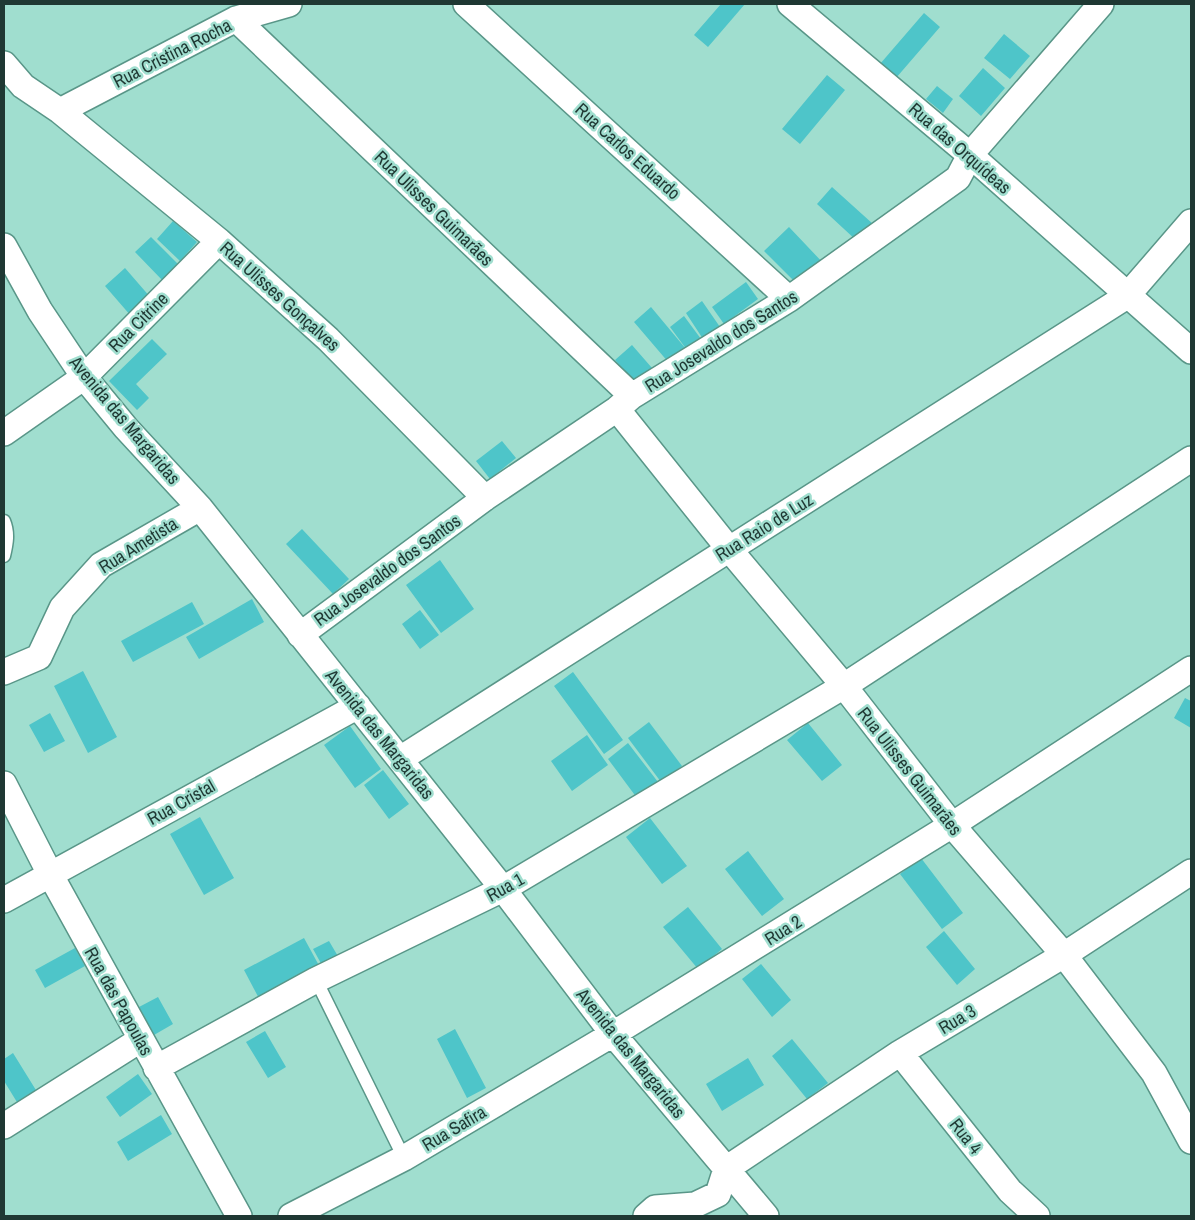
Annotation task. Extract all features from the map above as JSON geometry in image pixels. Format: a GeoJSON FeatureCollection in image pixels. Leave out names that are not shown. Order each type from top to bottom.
{"type":"FeatureCollection","features":[{"type":"Feature","properties":{"kind":"street","name":"Rua Cristina Rocha"},"geometry":{"type":"LineString","coordinates":[[60,111],[236,20],[289,4]]}},
{"type":"Feature","properties":{"kind":"street","name":"Rua Carlos Eduardo"},"geometry":{"type":"LineString","coordinates":[[466,4],[789,299]]}},
{"type":"Feature","properties":{"kind":"street","name":"Rua Josevaldo dos Santos"},"geometry":{"type":"LineString","coordinates":[[300,635],[485,498],[624,403],[789,299],[958,178],[970,156],[1101,4]]}},
{"type":"Feature","properties":{"kind":"street","name":"Rua das Orquídeas"},"geometry":{"type":"LineString","coordinates":[[795,5],[1191,351]]}},
{"type":"Feature","properties":{"kind":"street","name":"Rua Ulisses Guimarães"},"geometry":{"type":"LineString","coordinates":[[236,20],[624,403],[729,549],[844,686],[952,825],[1064,955],[1154,1072],[1191,1141]]}},
{"type":"Feature","properties":{"kind":"street"},"geometry":{"type":"LineString","coordinates":[[4,64],[23,86],[60,111]]}},
{"type":"Feature","properties":{"kind":"street","name":"Rua Ulisses Gonçalves"},"geometry":{"type":"LineString","coordinates":[[60,111],[219,241],[328,339],[485,498]]}},
{"type":"Feature","properties":{"kind":"street","name":"Rua Raio de Luz"},"geometry":{"type":"LineString","coordinates":[[400,759],[1127,296],[1191,222]]}},
{"type":"Feature","properties":{"kind":"street","name":"Rua Citrine"},"geometry":{"type":"LineString","coordinates":[[4,433],[84,377],[219,241]]}},
{"type":"Feature","properties":{"kind":"street","name":"Avenida das Margaridas"},"geometry":{"type":"LineString","coordinates":[[4,246],[40,311],[84,377],[126,428],[200,508],[503,889],[613,1034],[766,1216]]}},
{"type":"Feature","properties":{"kind":"street","name":"Rua 1"},"geometry":{"type":"LineString","coordinates":[[156,1068],[316,980],[503,889],[844,686],[1191,459]]}},
{"type":"Feature","properties":{"kind":"street","name":"Rua Ametista"},"geometry":{"type":"LineString","coordinates":[[4,672],[39,657],[62,608],[101,565],[200,508]]}},
{"type":"Feature","properties":{"kind":"street","name":"Rua 2"},"geometry":{"type":"LineString","coordinates":[[613,1034],[952,825],[1191,669]]}},
{"type":"Feature","properties":{"kind":"street","name":"Rua Cristal"},"geometry":{"type":"LineString","coordinates":[[4,900],[358,706]]}},
{"type":"Feature","properties":{"kind":"street","name":"Rua das Papoulas"},"geometry":{"type":"LineString","coordinates":[[4,784],[50,874],[140,1040],[239,1216]]}},
{"type":"Feature","properties":{"kind":"street","name":"Rua 3"},"geometry":{"type":"LineString","coordinates":[[726,1169],[900,1053],[1064,955],[1191,872]]}},
{"type":"Feature","properties":{"kind":"street","name":"Rua Safira"},"geometry":{"type":"LineString","coordinates":[[291,1216],[404,1158],[613,1034]]}},
{"type":"Feature","properties":{"kind":"street"},"geometry":{"type":"LineString","coordinates":[[4,1126],[140,1040]]}},
{"type":"Feature","properties":{"kind":"street","name":"Rua 4"},"geometry":{"type":"LineString","coordinates":[[900,1053],[1010,1191],[1037,1216]]}},
{"type":"Feature","properties":{"kind":"street"},"geometry":{"type":"LineString","coordinates":[[646,1216],[655,1208],[695,1205],[718,1194],[726,1169]]}},
{"type":"Feature","properties":{"kind":"lane"},"geometry":{"type":"LineString","coordinates":[[4,520],[7,529],[4,556]]}},
{"type":"Feature","properties":{"kind":"lane"},"geometry":{"type":"LineString","coordinates":[[316,980],[404,1158]]}},
{"type":"Feature","properties":{"kind":"building"},"geometry":{"type":"Polygon","coordinates":[[[721,4],[745,4],[708,47],[694,35],[721,4]]]}},
{"type":"Feature","properties":{"kind":"building"},"geometry":{"type":"Polygon","coordinates":[[[924,13],[940,27],[896,78],[880,64],[924,13]]]}},
{"type":"Feature","properties":{"kind":"building"},"geometry":{"type":"Polygon","coordinates":[[[1004,34],[1030,56],[1010,79],[984,58],[1004,34]]]}},
{"type":"Feature","properties":{"kind":"building"},"geometry":{"type":"Polygon","coordinates":[[[983,68],[1005,88],[981,116],[959,96],[983,68]]]}},
{"type":"Feature","properties":{"kind":"building"},"geometry":{"type":"Polygon","coordinates":[[[827,75],[845,90],[800,144],[782,129],[827,75]]]}},
{"type":"Feature","properties":{"kind":"building"},"geometry":{"type":"Polygon","coordinates":[[[937,86],[953,99],[943,113],[926,99],[937,86]]]}},
{"type":"Feature","properties":{"kind":"building"},"geometry":{"type":"Polygon","coordinates":[[[832,187],[873,224],[857,241],[817,204],[832,187]]]}},
{"type":"Feature","properties":{"kind":"building"},"geometry":{"type":"Polygon","coordinates":[[[173,221],[197,242],[180,261],[157,239],[173,221]]]}},
{"type":"Feature","properties":{"kind":"building"},"geometry":{"type":"Polygon","coordinates":[[[789,227],[825,265],[794,281],[764,251],[789,227]]]}},
{"type":"Feature","properties":{"kind":"building"},"geometry":{"type":"Polygon","coordinates":[[[151,237],[180,266],[164,282],[135,252],[151,237]]]}},
{"type":"Feature","properties":{"kind":"building"},"geometry":{"type":"Polygon","coordinates":[[[125,268],[151,298],[131,316],[105,286],[125,268]]]}},
{"type":"Feature","properties":{"kind":"building"},"geometry":{"type":"Polygon","coordinates":[[[746,282],[758,299],[724,324],[712,307],[746,282]]]}},
{"type":"Feature","properties":{"kind":"building"},"geometry":{"type":"Polygon","coordinates":[[[702,301],[720,327],[703,339],[686,313],[702,301]]]}},
{"type":"Feature","properties":{"kind":"building"},"geometry":{"type":"Polygon","coordinates":[[[651,307],[686,349],[669,363],[634,322],[651,307]]]}},
{"type":"Feature","properties":{"kind":"building"},"geometry":{"type":"Polygon","coordinates":[[[684,316],[701,339],[687,350],[670,327],[684,316]]]}},
{"type":"Feature","properties":{"kind":"building"},"geometry":{"type":"Polygon","coordinates":[[[152,339],[167,354],[136,384],[149,398],[137,410],[109,381],[152,339]]]}},
{"type":"Feature","properties":{"kind":"building"},"geometry":{"type":"Polygon","coordinates":[[[632,345],[652,368],[635,383],[615,360],[632,345]]]}},
{"type":"Feature","properties":{"kind":"building"},"geometry":{"type":"Polygon","coordinates":[[[502,441],[516,458],[490,479],[476,461],[502,441]]]}},
{"type":"Feature","properties":{"kind":"building"},"geometry":{"type":"Polygon","coordinates":[[[302,529],[349,579],[333,594],[286,544],[302,529]]]}},
{"type":"Feature","properties":{"kind":"building"},"geometry":{"type":"Polygon","coordinates":[[[440,560],[474,609],[441,633],[406,585],[440,560]]]}},
{"type":"Feature","properties":{"kind":"building"},"geometry":{"type":"Polygon","coordinates":[[[252,599],[264,622],[199,659],[186,637],[252,599]]]}},
{"type":"Feature","properties":{"kind":"building"},"geometry":{"type":"Polygon","coordinates":[[[192,602],[204,624],[133,662],[121,641],[192,602]]]}},
{"type":"Feature","properties":{"kind":"building"},"geometry":{"type":"Polygon","coordinates":[[[420,610],[439,635],[420,649],[402,624],[420,610]]]}},
{"type":"Feature","properties":{"kind":"building"},"geometry":{"type":"Polygon","coordinates":[[[83,671],[117,737],[88,753],[54,686],[83,671]]]}},
{"type":"Feature","properties":{"kind":"building"},"geometry":{"type":"Polygon","coordinates":[[[573,672],[623,740],[604,754],[554,686],[573,672]]]}},
{"type":"Feature","properties":{"kind":"building"},"geometry":{"type":"Polygon","coordinates":[[[1185,698],[1191,701],[1191,728],[1174,718],[1185,698]]]}},
{"type":"Feature","properties":{"kind":"building"},"geometry":{"type":"Polygon","coordinates":[[[50,713],[65,741],[44,752],[29,725],[50,713]]]}},
{"type":"Feature","properties":{"kind":"building"},"geometry":{"type":"Polygon","coordinates":[[[649,722],[682,766],[661,782],[628,738],[649,722]]]}},
{"type":"Feature","properties":{"kind":"building"},"geometry":{"type":"Polygon","coordinates":[[[808,723],[842,765],[822,781],[787,740],[808,723]]]}},
{"type":"Feature","properties":{"kind":"building"},"geometry":{"type":"Polygon","coordinates":[[[350,726],[381,769],[355,788],[324,745],[350,726]]]}},
{"type":"Feature","properties":{"kind":"building"},"geometry":{"type":"Polygon","coordinates":[[[587,735],[608,765],[572,791],[551,761],[587,735]]]}},
{"type":"Feature","properties":{"kind":"building"},"geometry":{"type":"Polygon","coordinates":[[[628,743],[658,782],[637,798],[608,759],[628,743]]]}},
{"type":"Feature","properties":{"kind":"building"},"geometry":{"type":"Polygon","coordinates":[[[383,770],[409,804],[389,819],[364,785],[383,770]]]}},
{"type":"Feature","properties":{"kind":"building"},"geometry":{"type":"Polygon","coordinates":[[[200,817],[234,878],[204,895],[170,834],[200,817]]]}},
{"type":"Feature","properties":{"kind":"building"},"geometry":{"type":"Polygon","coordinates":[[[650,818],[687,866],[662,884],[626,837],[650,818]]]}},
{"type":"Feature","properties":{"kind":"building"},"geometry":{"type":"Polygon","coordinates":[[[748,851],[784,899],[762,916],[725,869],[748,851]]]}},
{"type":"Feature","properties":{"kind":"building"},"geometry":{"type":"Polygon","coordinates":[[[921,858],[963,913],[942,929],[900,874],[921,858]]]}},
{"type":"Feature","properties":{"kind":"building"},"geometry":{"type":"Polygon","coordinates":[[[688,907],[722,949],[698,969],[663,927],[688,907]]]}},
{"type":"Feature","properties":{"kind":"building"},"geometry":{"type":"Polygon","coordinates":[[[944,931],[975,969],[957,985],[926,947],[944,931]]]}},
{"type":"Feature","properties":{"kind":"building"},"geometry":{"type":"Polygon","coordinates":[[[304,938],[322,971],[262,1004],[244,970],[304,938]]]}},
{"type":"Feature","properties":{"kind":"building"},"geometry":{"type":"Polygon","coordinates":[[[329,941],[339,958],[323,967],[313,949],[329,941]]]}},
{"type":"Feature","properties":{"kind":"building"},"geometry":{"type":"Polygon","coordinates":[[[75,948],[85,966],[45,988],[35,970],[75,948]]]}},
{"type":"Feature","properties":{"kind":"building"},"geometry":{"type":"Polygon","coordinates":[[[761,964],[791,1000],[772,1017],[742,979],[761,964]]]}},
{"type":"Feature","properties":{"kind":"building"},"geometry":{"type":"Polygon","coordinates":[[[158,997],[173,1024],[154,1035],[139,1007],[158,997]]]}},
{"type":"Feature","properties":{"kind":"building"},"geometry":{"type":"Polygon","coordinates":[[[455,1029],[486,1088],[467,1098],[437,1039],[455,1029]]]}},
{"type":"Feature","properties":{"kind":"building"},"geometry":{"type":"Polygon","coordinates":[[[265,1031],[286,1067],[268,1078],[246,1042],[265,1031]]]}},
{"type":"Feature","properties":{"kind":"building"},"geometry":{"type":"Polygon","coordinates":[[[792,1039],[828,1083],[807,1099],[772,1056],[792,1039]]]}},
{"type":"Feature","properties":{"kind":"building"},"geometry":{"type":"Polygon","coordinates":[[[13,1053],[39,1095],[20,1107],[4,1081],[4,1059],[13,1053]]]}},
{"type":"Feature","properties":{"kind":"building"},"geometry":{"type":"Polygon","coordinates":[[[748,1058],[764,1085],[722,1111],[706,1084],[748,1058]]]}},
{"type":"Feature","properties":{"kind":"building"},"geometry":{"type":"Polygon","coordinates":[[[138,1074],[152,1094],[120,1117],[106,1097],[138,1074]]]}},
{"type":"Feature","properties":{"kind":"building"},"geometry":{"type":"Polygon","coordinates":[[[161,1115],[172,1134],[128,1161],[117,1142],[161,1115]]]}}]}
